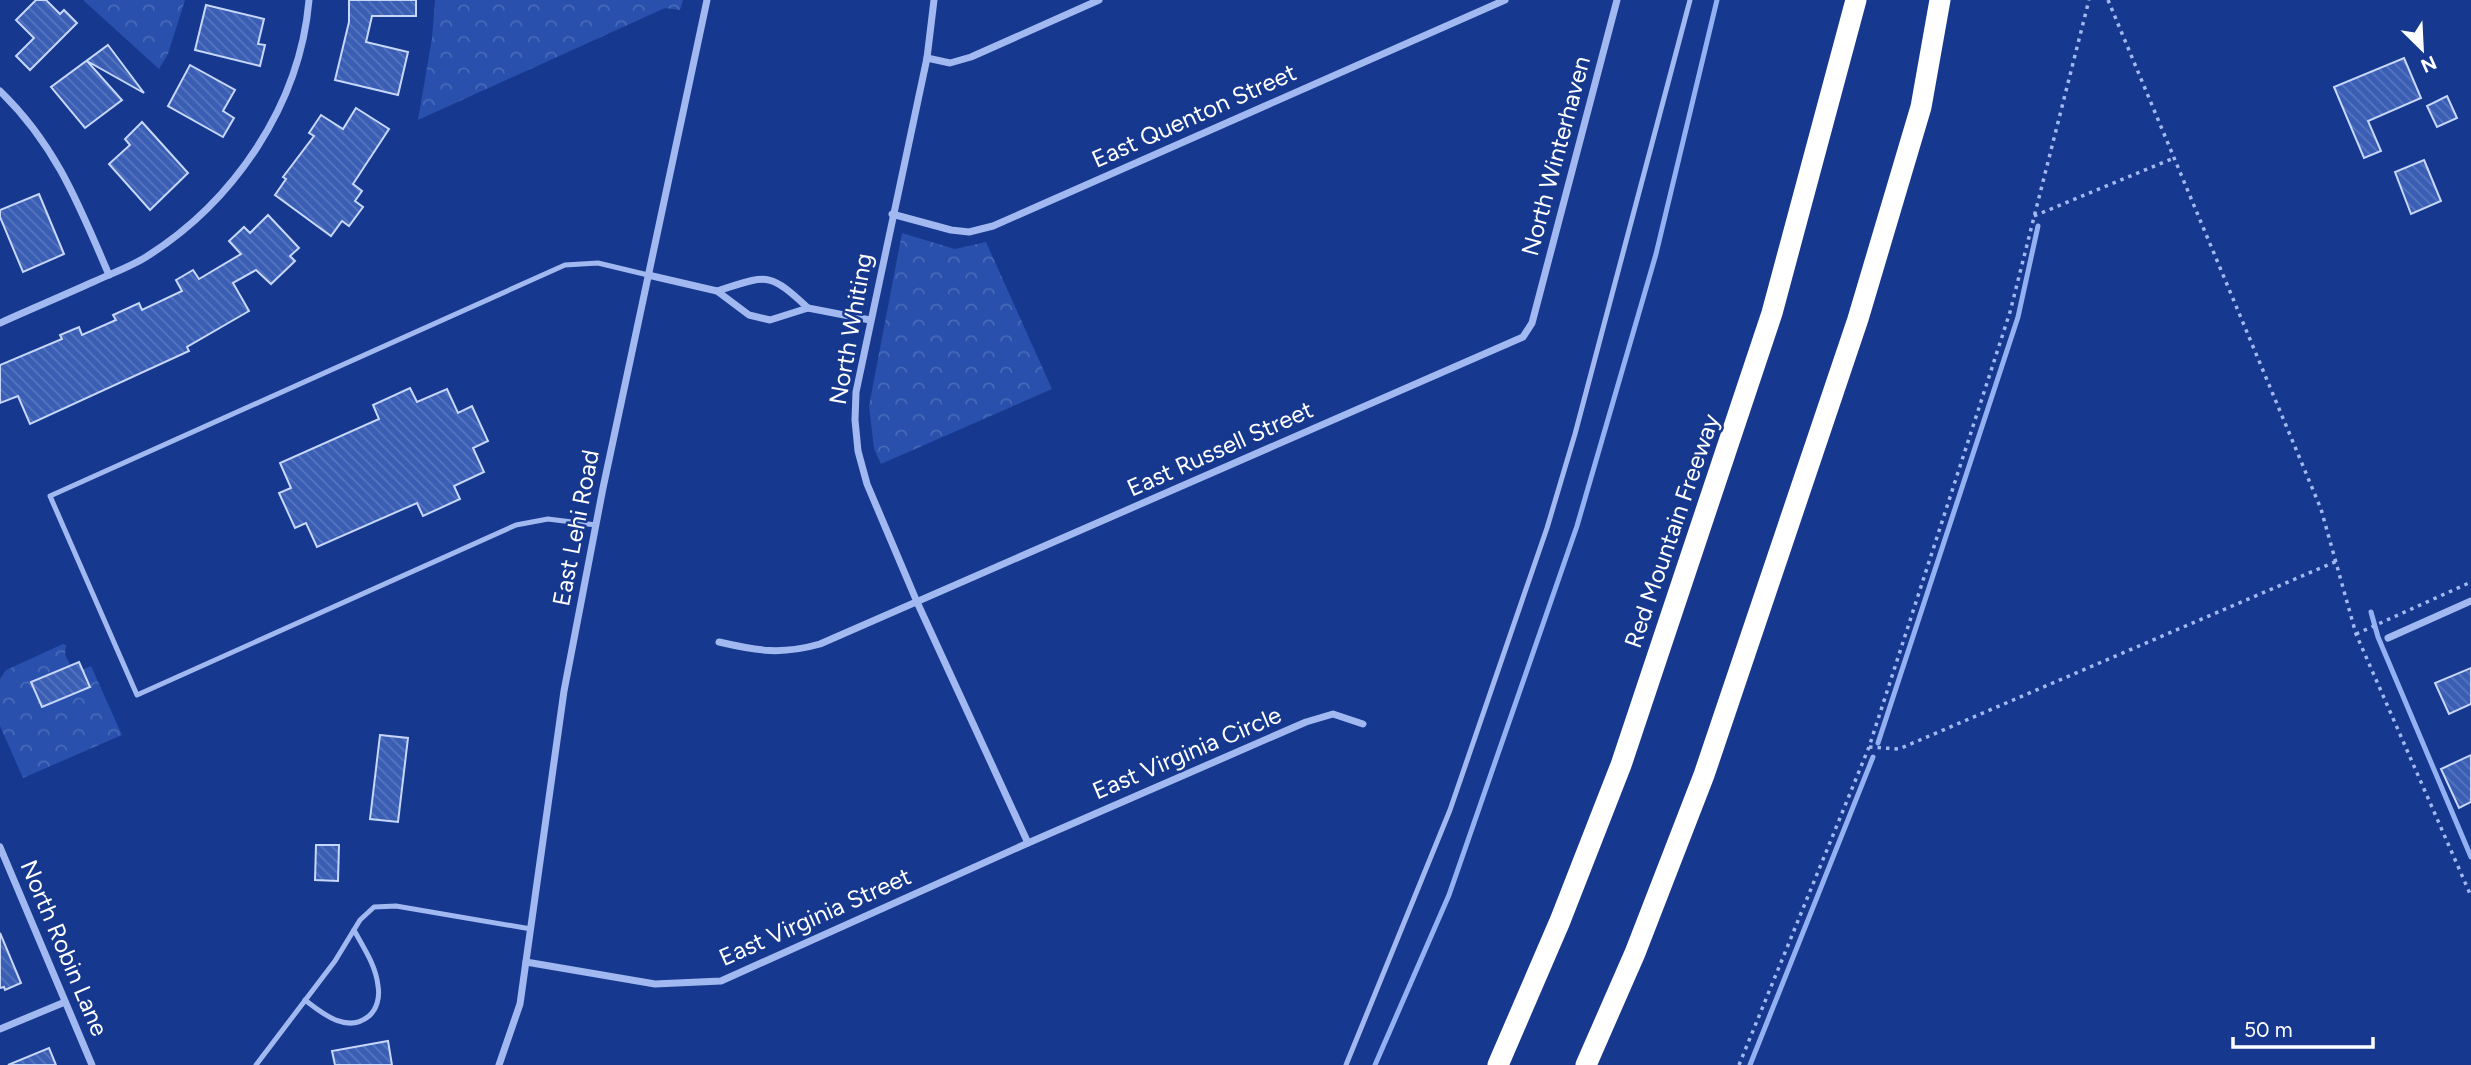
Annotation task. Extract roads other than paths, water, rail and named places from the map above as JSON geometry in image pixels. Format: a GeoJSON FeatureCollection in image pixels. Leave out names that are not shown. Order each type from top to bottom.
{"type":"FeatureCollection","features":[{"type":"Feature","properties":{"kind":"highway","name":"Red Mountain Freeway"},"geometry":{"type":"LineString","coordinates":[[1498,1065],[1560,921],[1621,765],[1772,313],[1856,0]]}},
{"type":"Feature","properties":{"kind":"highway"},"geometry":{"type":"LineString","coordinates":[[1921,107],[1940,0]]}},
{"type":"Feature","properties":{"kind":"highway"},"geometry":{"type":"LineString","coordinates":[[1586,1065],[1634,953],[1704,775],[1858,319],[1955,0]]}},
{"type":"Feature","properties":{"kind":"street"},"geometry":{"type":"LineString","coordinates":[[0,323],[144,258],[203,213],[249,159],[287,92],[301,48],[309,0]]}},
{"type":"Feature","properties":{"kind":"street","name":"East Lehi Road"},"geometry":{"type":"LineString","coordinates":[[499,1065],[520,1004],[564,691],[596,525],[707,0]]}},
{"type":"Feature","properties":{"kind":"street","name":"North Whiting"},"geometry":{"type":"LineString","coordinates":[[934,0],[927,58],[856,392],[858,451],[867,484],[917,602],[1028,843]]}},
{"type":"Feature","properties":{"kind":"street"},"geometry":{"type":"LineString","coordinates":[[927,58],[950,62],[971,57],[1099,0]]}},
{"type":"Feature","properties":{"kind":"street","name":"East Quenton Street"},"geometry":{"type":"LineString","coordinates":[[892,214],[951,230],[969,232],[993,226],[1505,0]]}},
{"type":"Feature","properties":{"kind":"street","name":"North Winterhaven"},"geometry":{"type":"LineString","coordinates":[[1532,323],[1617,0]]}},
{"type":"Feature","properties":{"kind":"street"},"geometry":{"type":"LineString","coordinates":[[0,91],[36,130],[53,154],[77,200],[109,275]]}},
{"type":"Feature","properties":{"kind":"street"},"geometry":{"type":"LineString","coordinates":[[648,275],[717,290],[749,315],[770,320],[808,308],[870,320]]}},
{"type":"Feature","properties":{"kind":"street"},"geometry":{"type":"LineString","coordinates":[[717,290],[759,277],[782,283],[808,308]]}},
{"type":"Feature","properties":{"kind":"street","name":"East Russell Street"},"geometry":{"type":"LineString","coordinates":[[719,642],[759,652],[797,650],[820,644],[1523,337],[1532,323]]}},
{"type":"Feature","properties":{"kind":"street"},"geometry":{"type":"LineString","coordinates":[[2388,638],[2471,601]]}},
{"type":"Feature","properties":{"kind":"street","name":"East Virginia Circle"},"geometry":{"type":"LineString","coordinates":[[1028,843],[1306,723],[1333,714],[1363,724]]}},
{"type":"Feature","properties":{"kind":"street","name":"East Virginia Street"},"geometry":{"type":"LineString","coordinates":[[526,962],[655,984],[721,981],[1028,843]]}},
{"type":"Feature","properties":{"kind":"street","name":"North Robin Lane"},"geometry":{"type":"LineString","coordinates":[[0,847],[92,1065]]}},
{"type":"Feature","properties":{"kind":"street"},"geometry":{"type":"LineString","coordinates":[[0,1029],[65,1002]]}},
{"type":"Feature","properties":{"kind":"lane"},"geometry":{"type":"LineString","coordinates":[[1346,1065],[1445,822],[1544,540],[1690,0]]}},
{"type":"Feature","properties":{"kind":"lane"},"geometry":{"type":"LineString","coordinates":[[596,525],[548,519],[516,526],[136,695],[50,496],[565,265],[598,263],[648,275]]}},
{"type":"Feature","properties":{"kind":"lane"},"geometry":{"type":"LineString","coordinates":[[256,1065],[335,961],[360,920],[374,907],[396,906],[531,929]]}},
{"type":"Feature","properties":{"kind":"lane"},"geometry":{"type":"LineString","coordinates":[[305,1000],[329,1017],[351,1025],[374,1012],[379,986],[373,965],[354,930]]}},
{"type":"Feature","properties":{"kind":"waterway"},"geometry":{"type":"LineString","coordinates":[[1375,1065],[1449,895],[1577,526],[1656,254],[1717,0]]}},
{"type":"Feature","properties":{"kind":"waterway"},"geometry":{"type":"LineString","coordinates":[[1878,743],[2018,317],[2038,226]]}},
{"type":"Feature","properties":{"kind":"waterway"},"geometry":{"type":"LineString","coordinates":[[2371,612],[2378,637],[2471,857]]}},
{"type":"Feature","properties":{"kind":"waterway"},"geometry":{"type":"LineString","coordinates":[[1750,1065],[1873,757]]}}]}
